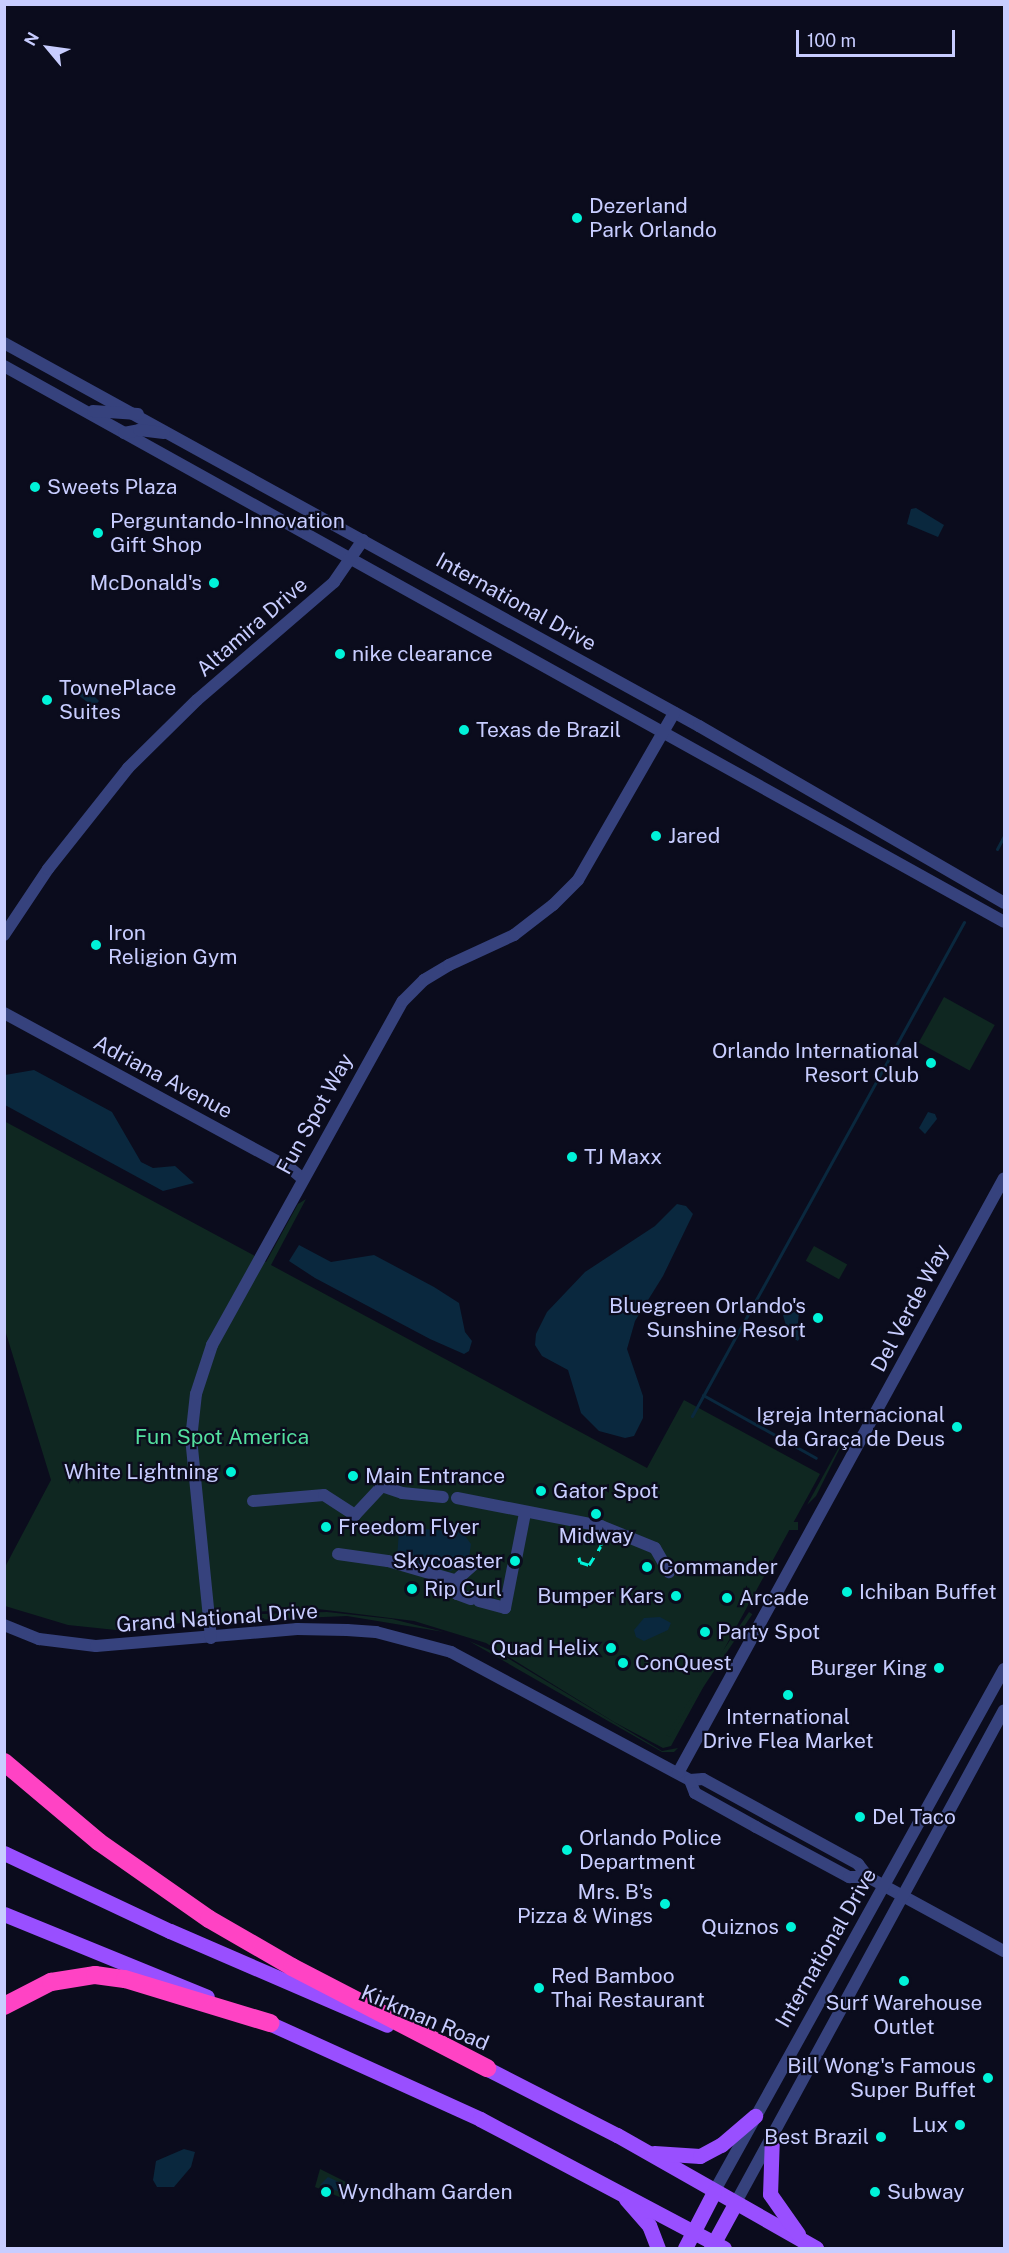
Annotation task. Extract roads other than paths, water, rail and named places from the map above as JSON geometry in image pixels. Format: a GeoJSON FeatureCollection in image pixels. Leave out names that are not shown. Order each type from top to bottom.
{"type":"FeatureCollection","features":[{"type":"Feature","properties":{"kind":"highway"},"geometry":{"type":"LineString","coordinates":[[4,1762],[115,1853],[209,1918],[292,1967],[487,2068]]}},
{"type":"Feature","properties":{"kind":"highway"},"geometry":{"type":"LineString","coordinates":[[4,2006],[51,1982],[95,1975],[125,1979],[270,2023]]}},
{"type":"Feature","properties":{"kind":"main road","name":"Kirkman Road"},"geometry":{"type":"LineString","coordinates":[[4,1853],[170,1932],[487,2068],[645,2152],[811,2246]]}},
{"type":"Feature","properties":{"kind":"main road"},"geometry":{"type":"LineString","coordinates":[[4,1914],[270,2023],[455,2107],[620,2192],[716,2247]]}},
{"type":"Feature","properties":{"kind":"main road"},"geometry":{"type":"LineString","coordinates":[[645,2152],[700,2156],[721,2145],[755,2116]]}},
{"type":"Feature","properties":{"kind":"main road"},"geometry":{"type":"LineString","coordinates":[[772,2135],[770,2194],[780,2213],[811,2246]]}},
{"type":"Feature","properties":{"kind":"main road"},"geometry":{"type":"LineString","coordinates":[[620,2192],[649,2225],[658,2248]]}},
{"type":"Feature","properties":{"kind":"main road","name":"International Drive"},"geometry":{"type":"LineString","coordinates":[[685,2248],[714,2192]]}},
{"type":"Feature","properties":{"kind":"main road","name":"International Drive"},"geometry":{"type":"LineString","coordinates":[[716,2247],[735,2204]]}},
{"type":"Feature","properties":{"kind":"street","name":"International Drive"},"geometry":{"type":"LineString","coordinates":[[4,343],[138,414],[674,713],[1005,903]]}},
{"type":"Feature","properties":{"kind":"street","name":"International Drive"},"geometry":{"type":"LineString","coordinates":[[4,366],[1005,922]]}},
{"type":"Feature","properties":{"kind":"street"},"geometry":{"type":"LineString","coordinates":[[81,408],[107,415],[138,414]]}},
{"type":"Feature","properties":{"kind":"street"},"geometry":{"type":"LineString","coordinates":[[124,433],[154,430],[177,436]]}},
{"type":"Feature","properties":{"kind":"street","name":"Altamira Drive"},"geometry":{"type":"LineString","coordinates":[[4,934],[48,868],[128,768],[197,700],[334,582],[352,560],[363,540]]}},
{"type":"Feature","properties":{"kind":"street","name":"Fun Spot Way"},"geometry":{"type":"LineString","coordinates":[[211,1638],[192,1462],[196,1394],[212,1345],[302,1178],[403,1001],[439,971],[514,935],[554,905],[578,880],[674,713]]}},
{"type":"Feature","properties":{"kind":"street","name":"Adriana Avenue"},"geometry":{"type":"LineString","coordinates":[[4,1013],[290,1168],[302,1178]]}},
{"type":"Feature","properties":{"kind":"street","name":"Del Verde Way"},"geometry":{"type":"LineString","coordinates":[[678,1773],[1005,1178]]}},
{"type":"Feature","properties":{"kind":"street"},"geometry":{"type":"LineString","coordinates":[[253,1501],[324,1495],[356,1515],[382,1486],[402,1493],[443,1497]]}},
{"type":"Feature","properties":{"kind":"street"},"geometry":{"type":"LineString","coordinates":[[457,1498],[591,1523],[655,1548],[669,1572]]}},
{"type":"Feature","properties":{"kind":"street"},"geometry":{"type":"LineString","coordinates":[[454,1580],[456,1594],[505,1608],[525,1512]]}},
{"type":"Feature","properties":{"kind":"street"},"geometry":{"type":"LineString","coordinates":[[338,1554],[388,1561],[454,1580]]}},
{"type":"Feature","properties":{"kind":"street"},"geometry":{"type":"LineString","coordinates":[[454,1580],[476,1562]]}},
{"type":"Feature","properties":{"kind":"street","name":"Grand National Drive"},"geometry":{"type":"LineString","coordinates":[[4,1625],[39,1639],[96,1646],[297,1629],[347,1630],[375,1632],[451,1652],[678,1773],[690,1780],[694,1793],[756,1827],[849,1877],[868,1877],[1005,1951]]}},
{"type":"Feature","properties":{"kind":"street","name":"International Drive"},"geometry":{"type":"LineString","coordinates":[[714,2192],[1005,1669]]}},
{"type":"Feature","properties":{"kind":"street"},"geometry":{"type":"LineString","coordinates":[[994,1687],[991,1704],[994,1729]]}},
{"type":"Feature","properties":{"kind":"street","name":"International Drive"},"geometry":{"type":"LineString","coordinates":[[735,2204],[1005,1710]]}},
{"type":"Feature","properties":{"kind":"water"},"geometry":{"type":"Polygon","coordinates":[[[916,508],[944,525],[938,537],[907,524],[911,509],[916,508]]]}},
{"type":"Feature","properties":{"kind":"water"},"geometry":{"type":"Polygon","coordinates":[[[82,684],[99,701],[94,707],[74,692],[76,685],[82,684]]]}},
{"type":"Feature","properties":{"kind":"water"},"geometry":{"type":"Polygon","coordinates":[[[34,1070],[112,1112],[141,1162],[153,1168],[175,1166],[194,1183],[163,1191],[5,1105],[5,1075],[34,1070]]]}},
{"type":"Feature","properties":{"kind":"water"},"geometry":{"type":"Polygon","coordinates":[[[928,1112],[935,1114],[937,1119],[925,1134],[919,1128],[928,1112]]]}},
{"type":"Feature","properties":{"kind":"water"},"geometry":{"type":"Polygon","coordinates":[[[677,1204],[686,1206],[693,1214],[663,1276],[635,1321],[627,1349],[643,1396],[643,1418],[634,1436],[625,1438],[599,1431],[581,1413],[568,1370],[542,1356],[535,1345],[536,1334],[547,1312],[585,1272],[655,1226],[677,1204]]]}},
{"type":"Feature","properties":{"kind":"water"},"geometry":{"type":"Polygon","coordinates":[[[299,1245],[331,1262],[374,1255],[434,1287],[459,1303],[465,1332],[472,1341],[469,1351],[464,1354],[430,1339],[315,1278],[289,1261],[299,1245]]]}},
{"type":"Feature","properties":{"kind":"water"},"geometry":{"type":"Polygon","coordinates":[[[799,1311],[798,1323],[804,1330],[798,1341],[789,1336],[783,1315],[799,1311]]]}},
{"type":"Feature","properties":{"kind":"water"},"geometry":{"type":"Polygon","coordinates":[[[427,1529],[463,1533],[471,1544],[469,1558],[451,1571],[397,1557],[399,1532],[427,1529]]]}},
{"type":"Feature","properties":{"kind":"water"},"geometry":{"type":"Polygon","coordinates":[[[660,1617],[671,1623],[668,1630],[644,1641],[636,1637],[634,1630],[644,1618],[660,1617]]]}},
{"type":"Feature","properties":{"kind":"water"},"geometry":{"type":"Polygon","coordinates":[[[184,2149],[195,2152],[191,2167],[174,2187],[157,2187],[153,2180],[156,2161],[184,2149]]]}},
{"type":"Feature","properties":{"kind":"water"},"geometry":{"type":"Polygon","coordinates":[[[328,2177],[343,2184],[340,2192],[320,2185],[328,2177]]]}},
{"type":"Feature","properties":{"kind":"waterway"},"geometry":{"type":"LineString","coordinates":[[997,849],[1004,836]]}},
{"type":"Feature","properties":{"kind":"waterway"},"geometry":{"type":"LineString","coordinates":[[692,1416],[964,922]]}},
{"type":"Feature","properties":{"kind":"waterway"},"geometry":{"type":"LineString","coordinates":[[703,1395],[816,1458]]}},
{"type":"Feature","properties":{"kind":"railway"},"geometry":{"type":"LineString","coordinates":[[579,1557],[580,1562],[589,1565],[601,1546],[600,1539],[594,1535],[585,1544]]}},
{"type":"Feature","properties":{"kind":"place","name":"Dezerland Park Orlando"},"geometry":{"type":"Point","coordinates":[577,218]}},
{"type":"Feature","properties":{"kind":"place","name":"Sweets Plaza"},"geometry":{"type":"Point","coordinates":[35,487]}},
{"type":"Feature","properties":{"kind":"place","name":"Perguntando-Innovation Gift Shop"},"geometry":{"type":"Point","coordinates":[98,533]}},
{"type":"Feature","properties":{"kind":"place","name":"McDonald's"},"geometry":{"type":"Point","coordinates":[214,583]}},
{"type":"Feature","properties":{"kind":"place","name":"nike clearance"},"geometry":{"type":"Point","coordinates":[340,654]}},
{"type":"Feature","properties":{"kind":"place","name":"TownePlace Suites"},"geometry":{"type":"Point","coordinates":[47,700]}},
{"type":"Feature","properties":{"kind":"place","name":"Texas de Brazil"},"geometry":{"type":"Point","coordinates":[464,730]}},
{"type":"Feature","properties":{"kind":"place","name":"Jared"},"geometry":{"type":"Point","coordinates":[656,836]}},
{"type":"Feature","properties":{"kind":"place","name":"Iron Religion Gym"},"geometry":{"type":"Point","coordinates":[96,945]}},
{"type":"Feature","properties":{"kind":"place","name":"Orlando International Resort Club"},"geometry":{"type":"Point","coordinates":[931,1063]}},
{"type":"Feature","properties":{"kind":"place","name":"TJ Maxx"},"geometry":{"type":"Point","coordinates":[572,1157]}},
{"type":"Feature","properties":{"kind":"place","name":"Bluegreen Orlando's Sunshine Resort"},"geometry":{"type":"Point","coordinates":[818,1318]}},
{"type":"Feature","properties":{"kind":"place","name":"Igreja Internacional da Graça de Deus"},"geometry":{"type":"Point","coordinates":[957,1427]}},
{"type":"Feature","properties":{"kind":"place","name":"White Lightning"},"geometry":{"type":"Point","coordinates":[231,1472]}},
{"type":"Feature","properties":{"kind":"place","name":"Main Entrance"},"geometry":{"type":"Point","coordinates":[353,1476]}},
{"type":"Feature","properties":{"kind":"place","name":"Gator Spot"},"geometry":{"type":"Point","coordinates":[541,1491]}},
{"type":"Feature","properties":{"kind":"place","name":"Midway"},"geometry":{"type":"Point","coordinates":[596,1514]}},
{"type":"Feature","properties":{"kind":"place","name":"Freedom Flyer"},"geometry":{"type":"Point","coordinates":[326,1527]}},
{"type":"Feature","properties":{"kind":"place","name":"Skycoaster"},"geometry":{"type":"Point","coordinates":[515,1561]}},
{"type":"Feature","properties":{"kind":"place","name":"Commander"},"geometry":{"type":"Point","coordinates":[647,1567]}},
{"type":"Feature","properties":{"kind":"place","name":"Rip Curl"},"geometry":{"type":"Point","coordinates":[412,1589]}},
{"type":"Feature","properties":{"kind":"place","name":"Ichiban Buffet"},"geometry":{"type":"Point","coordinates":[847,1592]}},
{"type":"Feature","properties":{"kind":"place","name":"Bumper Kars"},"geometry":{"type":"Point","coordinates":[676,1596]}},
{"type":"Feature","properties":{"kind":"place","name":"Arcade"},"geometry":{"type":"Point","coordinates":[727,1598]}},
{"type":"Feature","properties":{"kind":"place","name":"Party Spot"},"geometry":{"type":"Point","coordinates":[705,1632]}},
{"type":"Feature","properties":{"kind":"place","name":"Quad Helix"},"geometry":{"type":"Point","coordinates":[611,1648]}},
{"type":"Feature","properties":{"kind":"place","name":"ConQuest"},"geometry":{"type":"Point","coordinates":[623,1663]}},
{"type":"Feature","properties":{"kind":"place","name":"Burger King"},"geometry":{"type":"Point","coordinates":[939,1668]}},
{"type":"Feature","properties":{"kind":"place","name":"International Drive Flea Market"},"geometry":{"type":"Point","coordinates":[788,1695]}},
{"type":"Feature","properties":{"kind":"place","name":"Del Taco"},"geometry":{"type":"Point","coordinates":[860,1817]}},
{"type":"Feature","properties":{"kind":"place","name":"Orlando Police Department"},"geometry":{"type":"Point","coordinates":[567,1850]}},
{"type":"Feature","properties":{"kind":"place","name":"Mrs. B's Pizza & Wings"},"geometry":{"type":"Point","coordinates":[665,1904]}},
{"type":"Feature","properties":{"kind":"place","name":"Quiznos"},"geometry":{"type":"Point","coordinates":[791,1927]}},
{"type":"Feature","properties":{"kind":"place","name":"Surf Warehouse Outlet"},"geometry":{"type":"Point","coordinates":[904,1981]}},
{"type":"Feature","properties":{"kind":"place","name":"Red Bamboo Thai Restaurant"},"geometry":{"type":"Point","coordinates":[539,1988]}},
{"type":"Feature","properties":{"kind":"place","name":"Bill Wong's Famous Super Buffet"},"geometry":{"type":"Point","coordinates":[988,2078]}},
{"type":"Feature","properties":{"kind":"place","name":"Lux"},"geometry":{"type":"Point","coordinates":[960,2125]}},
{"type":"Feature","properties":{"kind":"place","name":"Best Brazil"},"geometry":{"type":"Point","coordinates":[881,2137]}},
{"type":"Feature","properties":{"kind":"place","name":"Wyndham Garden"},"geometry":{"type":"Point","coordinates":[326,2192]}},
{"type":"Feature","properties":{"kind":"place","name":"Subway"},"geometry":{"type":"Point","coordinates":[875,2192]}},
{"type":"Feature","properties":{"kind":"park label","name":"Fun Spot America"},"geometry":{"type":"Point","coordinates":[222,1437]}}]}
